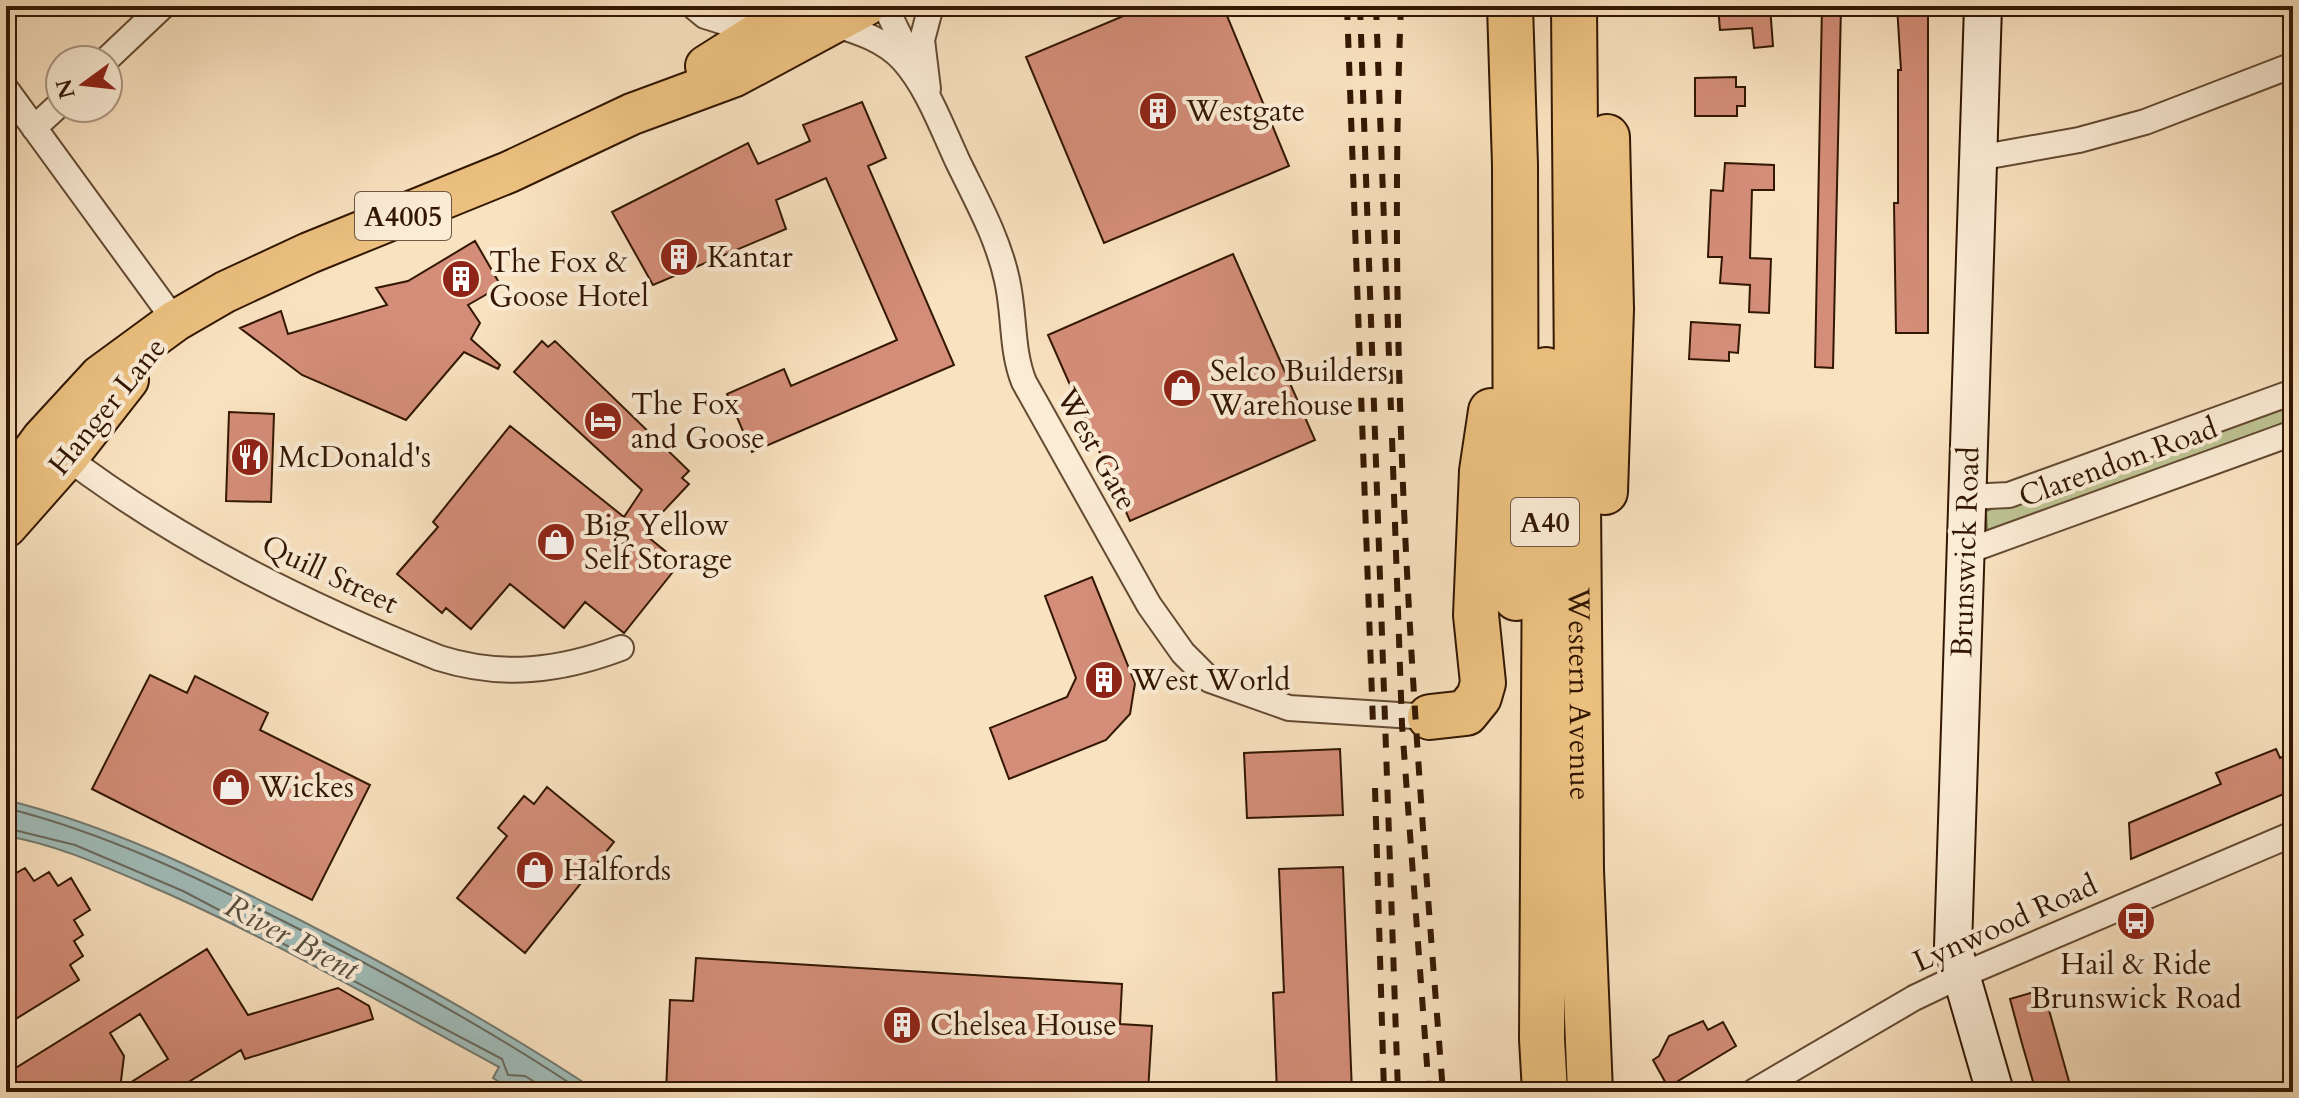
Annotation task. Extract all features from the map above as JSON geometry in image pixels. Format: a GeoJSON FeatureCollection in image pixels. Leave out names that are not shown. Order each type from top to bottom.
{"type":"FeatureCollection","features":[{"type":"Feature","properties":{"kind":"highway","name":"A40"},"geometry":{"type":"LineString","coordinates":[[1510,6],[1513,470],[1525,945],[1542,1039]]}},
{"type":"Feature","properties":{"kind":"highway","name":"Western Avenue"},"geometry":{"type":"LineString","coordinates":[[1544,6],[1547,195],[1542,1039],[1545,1092]]}},
{"type":"Feature","properties":{"kind":"highway","name":"Western Avenue"},"geometry":{"type":"LineString","coordinates":[[1574,6],[1581,870],[1590,1092]]}},
{"type":"Feature","properties":{"kind":"highway","name":"A40"},"geometry":{"type":"LineString","coordinates":[[1581,870],[1598,670],[1611,350],[1603,6]]}},
{"type":"Feature","properties":{"kind":"highway"},"geometry":{"type":"LineString","coordinates":[[1430,717],[1466,713],[1474,707],[1483,683],[1476,615],[1482,471],[1514,269]]}},
{"type":"Feature","properties":{"kind":"main road","name":"Hanger Lane"},"geometry":{"type":"LineString","coordinates":[[632,114],[735,76],[803,16]]}},
{"type":"Feature","properties":{"kind":"main road","name":"Hanger Lane"},"geometry":{"type":"LineString","coordinates":[[6,527],[100,376],[175,321],[225,292],[309,253],[509,172],[632,114],[803,16]]}},
{"type":"Feature","properties":{"kind":"main road","name":"Hanger Lane"},"geometry":{"type":"LineString","coordinates":[[6,488],[55,448]]}},
{"type":"Feature","properties":{"kind":"street"},"geometry":{"type":"LineString","coordinates":[[123,44],[163,6]]}},
{"type":"Feature","properties":{"kind":"street","name":"West Gate"},"geometry":{"type":"LineString","coordinates":[[693,6],[705,16],[803,16],[874,40],[903,60],[933,107],[1002,258],[1013,316],[1015,361],[1024,382],[1149,605],[1183,653],[1210,680],[1274,704],[1334,713],[1430,717]]}},
{"type":"Feature","properties":{"kind":"street","name":"West Gate"},"geometry":{"type":"LineString","coordinates":[[885,6],[901,39],[903,60]]}},
{"type":"Feature","properties":{"kind":"street","name":"West Gate"},"geometry":{"type":"LineString","coordinates":[[931,6],[922,40],[923,68],[933,107]]}},
{"type":"Feature","properties":{"kind":"street","name":"Brunswick Road"},"geometry":{"type":"LineString","coordinates":[[1983,6],[1953,947],[1995,1092]]}},
{"type":"Feature","properties":{"kind":"street"},"geometry":{"type":"LineString","coordinates":[[1978,158],[2079,140],[2145,122],[2293,65]]}},
{"type":"Feature","properties":{"kind":"street"},"geometry":{"type":"LineString","coordinates":[[6,89],[175,321]]}},
{"type":"Feature","properties":{"kind":"street"},"geometry":{"type":"LineString","coordinates":[[34,128],[44,119]]}},
{"type":"Feature","properties":{"kind":"street","name":"Clarendon Road"},"geometry":{"type":"LineString","coordinates":[[1967,497],[2009,495],[2293,392]]}},
{"type":"Feature","properties":{"kind":"street","name":"Clarendon Road"},"geometry":{"type":"LineString","coordinates":[[1965,552],[2293,433]]}},
{"type":"Feature","properties":{"kind":"street","name":"Quill Street"},"geometry":{"type":"LineString","coordinates":[[55,448],[165,527],[235,566],[439,658],[469,667],[519,671],[577,663],[621,648]]}},
{"type":"Feature","properties":{"kind":"street","name":"Lynwood Road"},"geometry":{"type":"LineString","coordinates":[[1753,1092],[1914,998],[1960,976],[2293,834]]}},
{"type":"Feature","properties":{"kind":"green space"},"geometry":{"type":"Polygon","coordinates":[[[2293,401],[2293,423],[1987,535],[1986,511],[2293,401]]]}},
{"type":"Feature","properties":{"kind":"water","name":"River Brent"},"geometry":{"type":"Polygon","coordinates":[[[6,800],[118,836],[263,901],[451,1001],[598,1092],[536,1092],[523,1083],[504,1085],[493,1078],[499,1067],[234,925],[93,862],[59,849],[6,836],[6,800]]]}},
{"type":"Feature","properties":{"kind":"building","name":"Westgate"},"geometry":{"type":"Polygon","coordinates":[[[1147,6],[1223,6],[1289,166],[1104,243],[1026,57],[1147,6]]]}},
{"type":"Feature","properties":{"kind":"building"},"geometry":{"type":"Polygon","coordinates":[[[1718,6],[1770,6],[1773,46],[1754,48],[1752,28],[1720,30],[1718,6]]]}},
{"type":"Feature","properties":{"kind":"building"},"geometry":{"type":"Polygon","coordinates":[[[1822,6],[1841,6],[1833,368],[1815,367],[1822,6]]]}},
{"type":"Feature","properties":{"kind":"building"},"geometry":{"type":"Polygon","coordinates":[[[1897,6],[1928,6],[1928,333],[1896,333],[1894,203],[1898,203],[1898,70],[1901,70],[1897,6]]]}},
{"type":"Feature","properties":{"kind":"building"},"geometry":{"type":"Polygon","coordinates":[[[1736,77],[1736,87],[1745,87],[1745,106],[1737,106],[1737,116],[1695,116],[1695,78],[1736,77]]]}},
{"type":"Feature","properties":{"kind":"building","name":"Kantar"},"geometry":{"type":"Polygon","coordinates":[[[862,102],[886,158],[868,166],[954,365],[752,452],[727,394],[784,369],[791,386],[897,340],[826,178],[776,200],[786,229],[653,285],[612,212],[748,143],[758,164],[810,141],[803,125],[862,102]]]}},
{"type":"Feature","properties":{"kind":"building"},"geometry":{"type":"Polygon","coordinates":[[[1725,163],[1774,165],[1774,190],[1752,190],[1750,258],[1771,259],[1769,313],[1749,312],[1750,285],[1720,283],[1722,257],[1708,257],[1711,190],[1723,191],[1725,163]]]}},
{"type":"Feature","properties":{"kind":"building"},"geometry":{"type":"Polygon","coordinates":[[[475,241],[501,286],[468,305],[480,323],[471,339],[500,365],[498,369],[464,352],[406,420],[302,375],[240,328],[281,311],[288,334],[387,305],[376,288],[408,281],[475,241]]]}},
{"type":"Feature","properties":{"kind":"building","name":"Selco Builders Warehouse"},"geometry":{"type":"Polygon","coordinates":[[[1233,254],[1315,440],[1130,521],[1048,335],[1233,254]]]}},
{"type":"Feature","properties":{"kind":"building"},"geometry":{"type":"Polygon","coordinates":[[[1691,322],[1740,325],[1738,353],[1729,352],[1729,361],[1689,359],[1691,322]]]}},
{"type":"Feature","properties":{"kind":"building","name":"Big Yellow Self Storage"},"geometry":{"type":"Polygon","coordinates":[[[542,341],[548,347],[555,341],[689,471],[682,478],[689,484],[643,533],[680,563],[624,633],[585,602],[564,628],[510,584],[471,629],[446,608],[442,613],[397,574],[438,527],[433,522],[510,426],[624,517],[642,490],[514,372],[542,341]]]}},
{"type":"Feature","properties":{"kind":"building","name":"McDonald's"},"geometry":{"type":"Polygon","coordinates":[[[229,412],[274,414],[271,502],[226,501],[229,412]]]}},
{"type":"Feature","properties":{"kind":"building","name":"West World"},"geometry":{"type":"Polygon","coordinates":[[[1092,577],[1135,683],[1130,714],[1106,740],[1009,779],[990,728],[1067,697],[1076,678],[1045,596],[1092,577]]]}},
{"type":"Feature","properties":{"kind":"building","name":"Wickes"},"geometry":{"type":"Polygon","coordinates":[[[150,675],[187,693],[195,676],[268,713],[260,730],[370,785],[312,900],[92,789],[150,675]]]}},
{"type":"Feature","properties":{"kind":"building"},"geometry":{"type":"Polygon","coordinates":[[[1340,749],[1343,815],[1247,818],[1244,753],[1340,749]]]}},
{"type":"Feature","properties":{"kind":"building"},"geometry":{"type":"Polygon","coordinates":[[[2276,749],[2280,758],[2293,752],[2293,790],[2131,859],[2129,823],[2221,784],[2216,773],[2276,749]]]}},
{"type":"Feature","properties":{"kind":"building","name":"Halfords"},"geometry":{"type":"Polygon","coordinates":[[[547,787],[614,842],[525,953],[457,898],[507,836],[498,828],[524,796],[534,804],[547,787]]]}},
{"type":"Feature","properties":{"kind":"building"},"geometry":{"type":"Polygon","coordinates":[[[1343,867],[1352,1092],[1277,1092],[1273,993],[1284,992],[1279,869],[1343,867]]]}},
{"type":"Feature","properties":{"kind":"building"},"geometry":{"type":"Polygon","coordinates":[[[25,868],[34,881],[49,872],[58,886],[71,878],[90,910],[74,920],[83,935],[74,941],[83,956],[70,965],[79,980],[6,1025],[6,879],[25,868]]]}},
{"type":"Feature","properties":{"kind":"building"},"geometry":{"type":"Polygon","coordinates":[[[207,949],[248,1015],[338,988],[369,1006],[373,1019],[245,1059],[241,1050],[172,1092],[6,1092],[6,1074],[207,949]],[[140,1014],[110,1033],[124,1056],[120,1089],[168,1059],[140,1014]]]}},
{"type":"Feature","properties":{"kind":"building","name":"Chelsea House"},"geometry":{"type":"Polygon","coordinates":[[[696,958],[1122,984],[1120,1024],[1152,1026],[1148,1092],[666,1092],[670,1000],[693,1001],[696,958]]]}},
{"type":"Feature","properties":{"kind":"building"},"geometry":{"type":"Polygon","coordinates":[[[2044,989],[2072,1092],[2036,1092],[2021,1040],[2010,999],[2044,989]]]}},
{"type":"Feature","properties":{"kind":"building"},"geometry":{"type":"Polygon","coordinates":[[[1703,1021],[1708,1030],[1723,1022],[1736,1046],[1668,1087],[1653,1060],[1659,1056],[1669,1036],[1703,1021]]]}},
{"type":"Feature","properties":{"kind":"railway"},"geometry":{"type":"LineString","coordinates":[[1347,6],[1373,724]]}},
{"type":"Feature","properties":{"kind":"railway"},"geometry":{"type":"LineString","coordinates":[[1360,6],[1398,1092]]}},
{"type":"Feature","properties":{"kind":"railway"},"geometry":{"type":"LineString","coordinates":[[1376,6],[1391,410]]}},
{"type":"Feature","properties":{"kind":"railway"},"geometry":{"type":"LineString","coordinates":[[1401,6],[1397,141],[1400,413],[1413,686],[1443,1092]]}},
{"type":"Feature","properties":{"kind":"railway"},"geometry":{"type":"LineString","coordinates":[[1392,438],[1402,725],[1429,1092]]}},
{"type":"Feature","properties":{"kind":"railway"},"geometry":{"type":"LineString","coordinates":[[1375,788],[1384,1092]]}},
{"type":"Feature","properties":{"kind":"place","name":"Westgate"},"geometry":{"type":"Point","coordinates":[1158,111]}},
{"type":"Feature","properties":{"kind":"place","name":"Kantar"},"geometry":{"type":"Point","coordinates":[679,257]}},
{"type":"Feature","properties":{"kind":"place","name":"The Fox & Goose Hotel"},"geometry":{"type":"Point","coordinates":[461,279]}},
{"type":"Feature","properties":{"kind":"place","name":"Selco Builders Warehouse"},"geometry":{"type":"Point","coordinates":[1182,388]}},
{"type":"Feature","properties":{"kind":"place","name":"The Fox and Goose"},"geometry":{"type":"Point","coordinates":[603,421]}},
{"type":"Feature","properties":{"kind":"place","name":"McDonald's"},"geometry":{"type":"Point","coordinates":[250,457]}},
{"type":"Feature","properties":{"kind":"place","name":"Big Yellow Self Storage"},"geometry":{"type":"Point","coordinates":[556,542]}},
{"type":"Feature","properties":{"kind":"place","name":"West World"},"geometry":{"type":"Point","coordinates":[1104,680]}},
{"type":"Feature","properties":{"kind":"place","name":"Wickes"},"geometry":{"type":"Point","coordinates":[231,787]}},
{"type":"Feature","properties":{"kind":"place","name":"Halfords"},"geometry":{"type":"Point","coordinates":[535,870]}},
{"type":"Feature","properties":{"kind":"place","name":"Hail & Ride Brunswick Road"},"geometry":{"type":"Point","coordinates":[2136,921]}},
{"type":"Feature","properties":{"kind":"place","name":"Chelsea House"},"geometry":{"type":"Point","coordinates":[902,1025]}}]}
